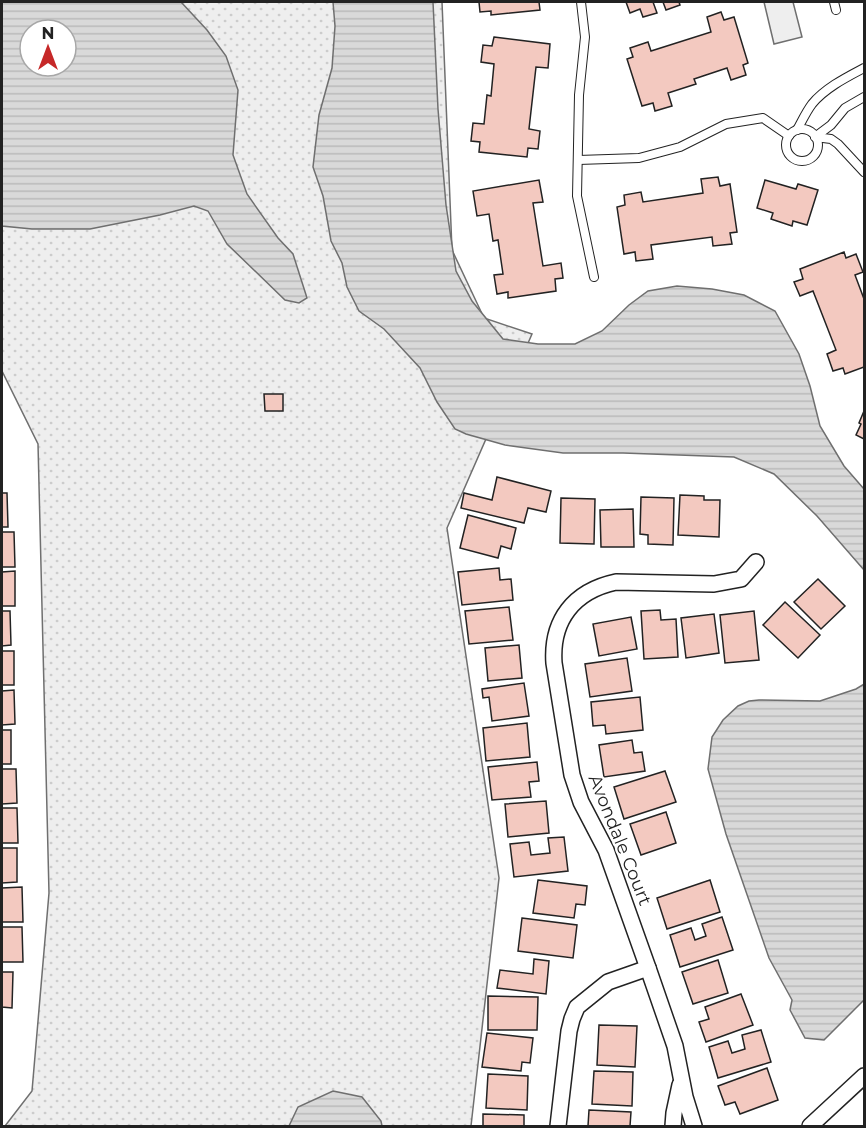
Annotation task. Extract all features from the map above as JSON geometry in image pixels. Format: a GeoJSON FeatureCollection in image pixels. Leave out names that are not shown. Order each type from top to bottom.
{"type":"FeatureCollection","features":[{"type":"Feature","properties":{"kind":"street","name":"Avondale Court"},"geometry":{"type":"LineString","coordinates":[[694,1126],[685,1097],[675,1046],[648,968],[606,850],[581,802],[572,775],[553,650],[558,626],[564,615],[572,604],[592,589],[616,582],[714,584],[741,579],[756,562]]}},
{"type":"Feature","properties":{"kind":"street"},"geometry":{"type":"LineString","coordinates":[[558,1126],[569,1031],[577,1007],[608,982],[648,968]]}},
{"type":"Feature","properties":{"kind":"street"},"geometry":{"type":"LineString","coordinates":[[673,1126],[681,1076]]}},
{"type":"Feature","properties":{"kind":"street"},"geometry":{"type":"LineString","coordinates":[[810,1126],[864,1077]]}},
{"type":"Feature","properties":{"kind":"lane"},"geometry":{"type":"LineString","coordinates":[[581,2],[585,37],[579,95],[577,196],[594,277]]}},
{"type":"Feature","properties":{"kind":"lane"},"geometry":{"type":"LineString","coordinates":[[798,130],[808,130],[815,137],[818,146],[814,156],[810,159],[799,161],[794,159],[787,151],[789,136],[798,130],[812,104],[864,68]]}},
{"type":"Feature","properties":{"kind":"lane"},"geometry":{"type":"LineString","coordinates":[[815,137],[845,108],[864,97]]}},
{"type":"Feature","properties":{"kind":"lane"},"geometry":{"type":"LineString","coordinates":[[578,160],[639,158],[680,147],[726,124],[764,118],[789,136]]}},
{"type":"Feature","properties":{"kind":"lane"},"geometry":{"type":"LineString","coordinates":[[815,137],[838,144],[864,172]]}},
{"type":"Feature","properties":{"kind":"shaded area"},"geometry":{"type":"Polygon","coordinates":[[[2,2],[442,2],[452,250],[484,318],[532,334],[447,528],[499,878],[471,1126],[5,1126],[32,1091],[49,893],[38,444],[2,371],[2,2]]]}},
{"type":"Feature","properties":{"kind":"shaded area"},"geometry":{"type":"Polygon","coordinates":[[[2,2],[181,2],[207,30],[226,56],[238,90],[233,155],[247,194],[278,238],[293,254],[307,298],[299,303],[285,300],[227,244],[208,211],[194,206],[90,229],[32,229],[2,226],[2,2]]]}},
{"type":"Feature","properties":{"kind":"shaded area"},"geometry":{"type":"Polygon","coordinates":[[[333,2],[433,2],[438,109],[446,205],[456,271],[472,301],[503,339],[538,344],[575,344],[602,331],[629,305],[648,291],[677,286],[744,295],[775,311],[799,354],[820,426],[844,466],[864,489],[864,570],[817,516],[774,474],[734,457],[563,453],[505,445],[455,429],[437,402],[420,368],[384,329],[359,311],[347,287],[342,263],[331,241],[323,196],[313,167],[319,115],[332,68],[335,26],[333,2]]]}},
{"type":"Feature","properties":{"kind":"shaded area"},"geometry":{"type":"Polygon","coordinates":[[[764,2],[793,2],[802,37],[774,44],[764,2]]]}},
{"type":"Feature","properties":{"kind":"shaded area"},"geometry":{"type":"Polygon","coordinates":[[[864,684],[864,1000],[824,1040],[805,1038],[790,1010],[792,1000],[769,958],[726,834],[708,769],[712,737],[723,720],[738,706],[749,701],[820,701],[864,684]]]}},
{"type":"Feature","properties":{"kind":"shaded area"},"geometry":{"type":"Polygon","coordinates":[[[333,1091],[362,1097],[381,1121],[382,1126],[289,1126],[298,1107],[333,1091]]]}},
{"type":"Feature","properties":{"kind":"building"},"geometry":{"type":"Polygon","coordinates":[[[479,2],[539,2],[540,10],[491,15],[491,11],[480,12],[479,2]]]}},
{"type":"Feature","properties":{"kind":"building"},"geometry":{"type":"Polygon","coordinates":[[[626,2],[653,2],[657,13],[643,17],[640,9],[630,13],[626,2]]]}},
{"type":"Feature","properties":{"kind":"building"},"geometry":{"type":"Polygon","coordinates":[[[663,2],[679,2],[680,5],[666,10],[663,2]]]}},
{"type":"Feature","properties":{"kind":"building"},"geometry":{"type":"Polygon","coordinates":[[[721,12],[724,20],[734,17],[748,63],[743,65],[746,75],[731,80],[727,68],[694,79],[696,84],[668,93],[672,106],[655,111],[653,103],[642,106],[627,59],[633,57],[630,48],[648,42],[651,51],[711,32],[707,17],[721,12]]]}},
{"type":"Feature","properties":{"kind":"building"},"geometry":{"type":"Polygon","coordinates":[[[494,37],[550,44],[548,68],[536,67],[529,129],[540,131],[538,149],[528,148],[527,157],[479,152],[480,142],[471,141],[473,123],[484,124],[487,95],[491,96],[494,64],[481,62],[483,45],[492,46],[494,37]]]}},
{"type":"Feature","properties":{"kind":"building"},"geometry":{"type":"Polygon","coordinates":[[[718,177],[720,186],[730,184],[737,232],[730,233],[732,244],[713,246],[712,237],[651,245],[653,259],[636,261],[635,252],[624,254],[617,207],[625,205],[624,195],[641,192],[643,202],[703,193],[701,179],[718,177]]]}},
{"type":"Feature","properties":{"kind":"building"},"geometry":{"type":"Polygon","coordinates":[[[539,180],[543,202],[533,203],[543,266],[561,263],[563,278],[555,279],[556,291],[508,298],[508,292],[497,294],[494,275],[503,274],[498,240],[493,241],[489,214],[477,216],[473,191],[539,180]]]}},
{"type":"Feature","properties":{"kind":"building"},"geometry":{"type":"Polygon","coordinates":[[[765,180],[796,189],[798,184],[818,190],[807,225],[793,221],[792,226],[771,219],[773,213],[757,208],[765,180]]]}},
{"type":"Feature","properties":{"kind":"building"},"geometry":{"type":"Polygon","coordinates":[[[844,252],[846,258],[856,254],[863,272],[855,275],[864,299],[864,367],[845,374],[843,368],[833,371],[827,354],[836,350],[813,291],[800,296],[794,282],[803,279],[800,269],[844,252]]]}},
{"type":"Feature","properties":{"kind":"building"},"geometry":{"type":"Polygon","coordinates":[[[264,394],[283,394],[283,411],[265,411],[264,394]]]}},
{"type":"Feature","properties":{"kind":"building"},"geometry":{"type":"Polygon","coordinates":[[[864,411],[864,439],[856,435],[864,411]]]}},
{"type":"Feature","properties":{"kind":"building"},"geometry":{"type":"Polygon","coordinates":[[[497,477],[551,491],[546,512],[528,508],[524,523],[461,508],[464,493],[492,500],[497,477]]]}},
{"type":"Feature","properties":{"kind":"building"},"geometry":{"type":"Polygon","coordinates":[[[2,493],[7,493],[8,527],[2,527],[2,493]]]}},
{"type":"Feature","properties":{"kind":"building"},"geometry":{"type":"Polygon","coordinates":[[[680,495],[704,496],[704,500],[720,500],[719,537],[678,535],[680,495]]]}},
{"type":"Feature","properties":{"kind":"building"},"geometry":{"type":"Polygon","coordinates":[[[641,497],[674,498],[673,545],[648,544],[648,535],[640,534],[641,497]]]}},
{"type":"Feature","properties":{"kind":"building"},"geometry":{"type":"Polygon","coordinates":[[[561,498],[595,499],[594,544],[560,543],[561,498]]]}},
{"type":"Feature","properties":{"kind":"building"},"geometry":{"type":"Polygon","coordinates":[[[633,509],[634,547],[601,547],[600,510],[633,509]]]}},
{"type":"Feature","properties":{"kind":"building"},"geometry":{"type":"Polygon","coordinates":[[[468,515],[516,528],[511,549],[501,546],[498,558],[460,548],[468,515]]]}},
{"type":"Feature","properties":{"kind":"building"},"geometry":{"type":"Polygon","coordinates":[[[2,532],[14,532],[15,567],[2,567],[2,532]]]}},
{"type":"Feature","properties":{"kind":"building"},"geometry":{"type":"Polygon","coordinates":[[[499,568],[500,580],[511,579],[513,600],[462,605],[458,572],[499,568]]]}},
{"type":"Feature","properties":{"kind":"building"},"geometry":{"type":"Polygon","coordinates":[[[15,571],[15,606],[2,606],[2,572],[15,571]]]}},
{"type":"Feature","properties":{"kind":"building"},"geometry":{"type":"Polygon","coordinates":[[[818,579],[845,606],[821,629],[794,602],[818,579]]]}},
{"type":"Feature","properties":{"kind":"building"},"geometry":{"type":"Polygon","coordinates":[[[785,602],[820,635],[798,658],[763,625],[785,602]]]}},
{"type":"Feature","properties":{"kind":"building"},"geometry":{"type":"Polygon","coordinates":[[[509,607],[513,640],[469,644],[465,611],[509,607]]]}},
{"type":"Feature","properties":{"kind":"building"},"geometry":{"type":"Polygon","coordinates":[[[660,610],[661,620],[676,619],[678,657],[644,659],[641,611],[660,610]]]}},
{"type":"Feature","properties":{"kind":"building"},"geometry":{"type":"Polygon","coordinates":[[[2,611],[10,611],[11,645],[2,646],[2,611]]]}},
{"type":"Feature","properties":{"kind":"building"},"geometry":{"type":"Polygon","coordinates":[[[754,611],[759,660],[725,663],[720,615],[754,611]]]}},
{"type":"Feature","properties":{"kind":"building"},"geometry":{"type":"Polygon","coordinates":[[[714,614],[719,653],[686,658],[681,618],[714,614]]]}},
{"type":"Feature","properties":{"kind":"building"},"geometry":{"type":"Polygon","coordinates":[[[631,617],[637,649],[599,656],[593,624],[631,617]]]}},
{"type":"Feature","properties":{"kind":"building"},"geometry":{"type":"Polygon","coordinates":[[[519,645],[522,678],[488,681],[485,648],[519,645]]]}},
{"type":"Feature","properties":{"kind":"building"},"geometry":{"type":"Polygon","coordinates":[[[2,651],[14,651],[14,685],[2,685],[2,651]]]}},
{"type":"Feature","properties":{"kind":"building"},"geometry":{"type":"Polygon","coordinates":[[[627,658],[632,691],[590,697],[585,664],[627,658]]]}},
{"type":"Feature","properties":{"kind":"building"},"geometry":{"type":"Polygon","coordinates":[[[524,683],[529,716],[492,721],[489,697],[483,698],[482,689],[524,683]]]}},
{"type":"Feature","properties":{"kind":"building"},"geometry":{"type":"Polygon","coordinates":[[[14,690],[15,724],[2,725],[2,691],[14,690]]]}},
{"type":"Feature","properties":{"kind":"building"},"geometry":{"type":"Polygon","coordinates":[[[640,697],[643,730],[606,734],[605,725],[593,726],[591,702],[640,697]]]}},
{"type":"Feature","properties":{"kind":"building"},"geometry":{"type":"Polygon","coordinates":[[[527,723],[530,757],[486,761],[483,728],[527,723]]]}},
{"type":"Feature","properties":{"kind":"building"},"geometry":{"type":"Polygon","coordinates":[[[2,730],[11,730],[11,764],[2,764],[2,730]]]}},
{"type":"Feature","properties":{"kind":"building"},"geometry":{"type":"Polygon","coordinates":[[[632,740],[634,753],[642,752],[645,771],[604,777],[599,745],[632,740]]]}},
{"type":"Feature","properties":{"kind":"building"},"geometry":{"type":"Polygon","coordinates":[[[537,762],[539,781],[529,782],[531,797],[492,800],[488,767],[537,762]]]}},
{"type":"Feature","properties":{"kind":"building"},"geometry":{"type":"Polygon","coordinates":[[[2,769],[16,769],[17,803],[2,804],[2,769]]]}},
{"type":"Feature","properties":{"kind":"building"},"geometry":{"type":"Polygon","coordinates":[[[665,771],[676,802],[624,819],[614,787],[665,771]]]}},
{"type":"Feature","properties":{"kind":"building"},"geometry":{"type":"Polygon","coordinates":[[[546,801],[549,833],[508,837],[505,804],[546,801]]]}},
{"type":"Feature","properties":{"kind":"building"},"geometry":{"type":"Polygon","coordinates":[[[2,808],[17,808],[18,843],[2,843],[2,808]]]}},
{"type":"Feature","properties":{"kind":"building"},"geometry":{"type":"Polygon","coordinates":[[[666,812],[676,843],[641,855],[630,824],[666,812]]]}},
{"type":"Feature","properties":{"kind":"building"},"geometry":{"type":"Polygon","coordinates":[[[564,837],[568,871],[514,877],[510,844],[529,842],[531,855],[550,853],[548,838],[564,837]]]}},
{"type":"Feature","properties":{"kind":"building"},"geometry":{"type":"Polygon","coordinates":[[[2,848],[17,848],[17,882],[2,883],[2,848]]]}},
{"type":"Feature","properties":{"kind":"building"},"geometry":{"type":"Polygon","coordinates":[[[538,880],[587,886],[585,905],[576,904],[574,918],[533,913],[538,880]]]}},
{"type":"Feature","properties":{"kind":"building"},"geometry":{"type":"Polygon","coordinates":[[[710,880],[720,912],[667,929],[657,898],[710,880]]]}},
{"type":"Feature","properties":{"kind":"building"},"geometry":{"type":"Polygon","coordinates":[[[22,887],[23,922],[2,922],[2,888],[22,887]]]}},
{"type":"Feature","properties":{"kind":"building"},"geometry":{"type":"Polygon","coordinates":[[[722,917],[733,950],[680,967],[670,935],[691,928],[695,940],[706,936],[702,924],[722,917]]]}},
{"type":"Feature","properties":{"kind":"building"},"geometry":{"type":"Polygon","coordinates":[[[522,918],[577,925],[573,958],[518,951],[522,918]]]}},
{"type":"Feature","properties":{"kind":"building"},"geometry":{"type":"Polygon","coordinates":[[[2,927],[22,927],[23,962],[2,962],[2,927]]]}},
{"type":"Feature","properties":{"kind":"building"},"geometry":{"type":"Polygon","coordinates":[[[534,959],[549,961],[546,994],[497,988],[500,970],[533,974],[534,959]]]}},
{"type":"Feature","properties":{"kind":"building"},"geometry":{"type":"Polygon","coordinates":[[[718,960],[728,993],[693,1004],[682,972],[718,960]]]}},
{"type":"Feature","properties":{"kind":"building"},"geometry":{"type":"Polygon","coordinates":[[[2,972],[13,972],[12,1008],[2,1007],[2,972]]]}},
{"type":"Feature","properties":{"kind":"building"},"geometry":{"type":"Polygon","coordinates":[[[741,994],[753,1025],[706,1042],[699,1022],[709,1019],[705,1007],[741,994]]]}},
{"type":"Feature","properties":{"kind":"building"},"geometry":{"type":"Polygon","coordinates":[[[488,996],[538,997],[537,1030],[488,1030],[488,996]]]}},
{"type":"Feature","properties":{"kind":"building"},"geometry":{"type":"Polygon","coordinates":[[[599,1025],[637,1026],[635,1067],[597,1065],[599,1025]]]}},
{"type":"Feature","properties":{"kind":"building"},"geometry":{"type":"Polygon","coordinates":[[[761,1030],[771,1062],[718,1078],[709,1047],[728,1041],[732,1053],[745,1049],[742,1035],[761,1030]]]}},
{"type":"Feature","properties":{"kind":"building"},"geometry":{"type":"Polygon","coordinates":[[[487,1033],[533,1038],[530,1063],[522,1062],[521,1071],[482,1067],[487,1033]]]}},
{"type":"Feature","properties":{"kind":"building"},"geometry":{"type":"Polygon","coordinates":[[[767,1068],[778,1100],[740,1114],[735,1102],[725,1105],[718,1086],[767,1068]]]}},
{"type":"Feature","properties":{"kind":"building"},"geometry":{"type":"Polygon","coordinates":[[[594,1071],[633,1072],[632,1106],[592,1104],[594,1071]]]}},
{"type":"Feature","properties":{"kind":"building"},"geometry":{"type":"Polygon","coordinates":[[[488,1074],[528,1076],[527,1110],[486,1108],[488,1074]]]}},
{"type":"Feature","properties":{"kind":"building"},"geometry":{"type":"Polygon","coordinates":[[[589,1110],[631,1112],[630,1126],[588,1126],[589,1110]]]}},
{"type":"Feature","properties":{"kind":"building"},"geometry":{"type":"Polygon","coordinates":[[[483,1114],[524,1115],[524,1126],[483,1126],[483,1114]]]}}]}
